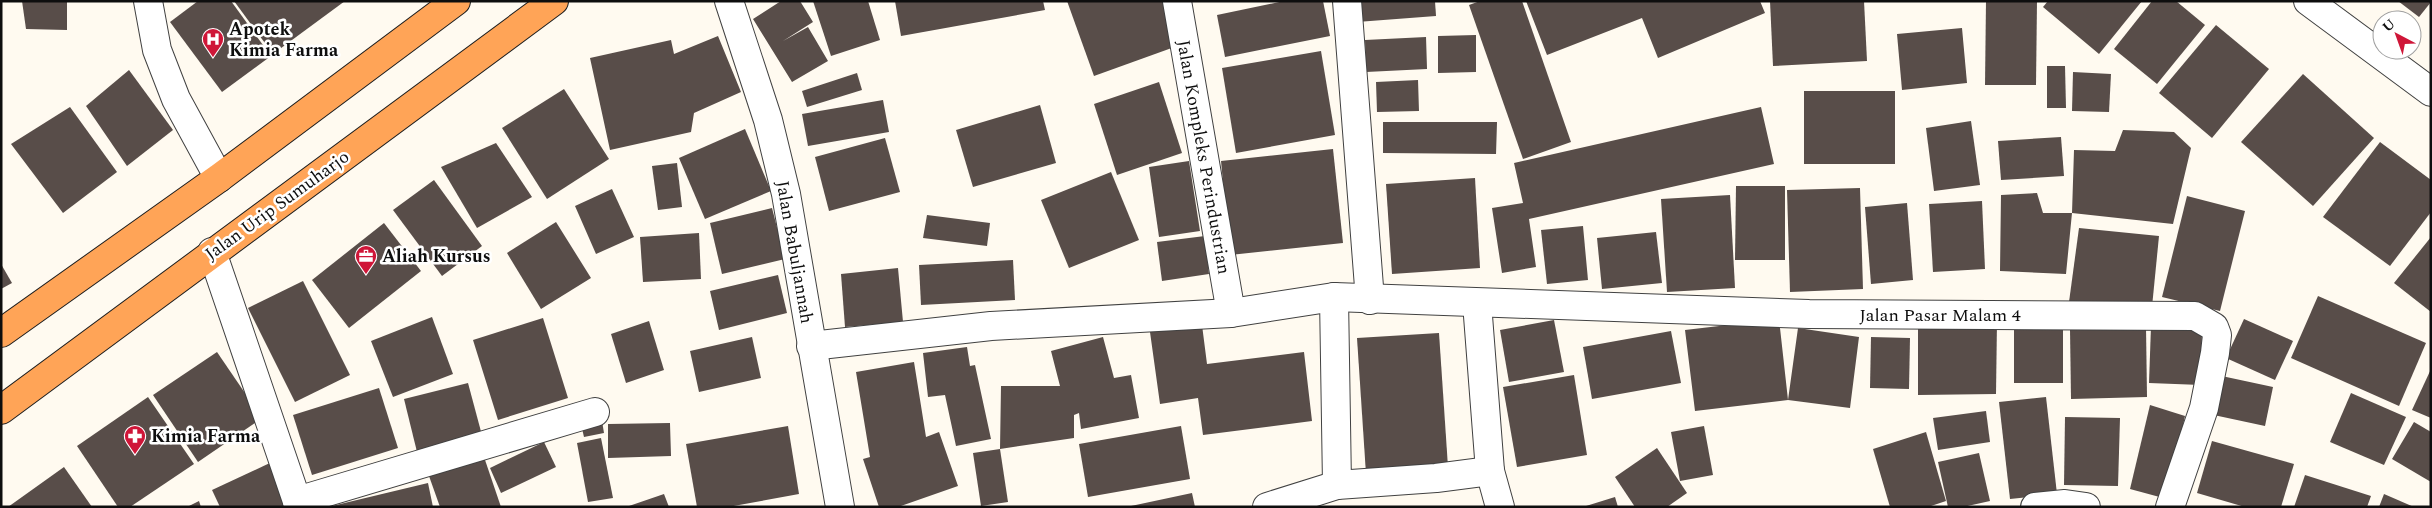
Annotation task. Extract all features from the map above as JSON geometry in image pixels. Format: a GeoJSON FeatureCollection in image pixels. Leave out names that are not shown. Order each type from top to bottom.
{"type":"FeatureCollection","features":[{"type":"Feature","properties":{"kind":"highway"},"geometry":{"type":"LineString","coordinates":[[1,333],[219,178],[456,1]]}},
{"type":"Feature","properties":{"kind":"highway","name":"Jalan Urip Sumuharjo"},"geometry":{"type":"LineString","coordinates":[[1,410],[212,252],[554,1]]}},
{"type":"Feature","properties":{"kind":"street"},"geometry":{"type":"LineString","coordinates":[[148,1],[157,50],[176,100],[219,178]]}},
{"type":"Feature","properties":{"kind":"street","name":"Jalan Babuljannah"},"geometry":{"type":"LineString","coordinates":[[729,1],[768,120],[786,194],[840,507]]}},
{"type":"Feature","properties":{"kind":"street","name":"Jalan Kompleks Perindustrian"},"geometry":{"type":"LineString","coordinates":[[1177,1],[1231,312]]}},
{"type":"Feature","properties":{"kind":"street"},"geometry":{"type":"LineString","coordinates":[[1347,1],[1370,300]]}},
{"type":"Feature","properties":{"kind":"street"},"geometry":{"type":"LineString","coordinates":[[2308,1],[2431,92]]}},
{"type":"Feature","properties":{"kind":"street"},"geometry":{"type":"LineString","coordinates":[[212,252],[298,504],[595,412]]}},
{"type":"Feature","properties":{"kind":"street"},"geometry":{"type":"LineString","coordinates":[[811,346],[992,326],[1231,312],[1334,297],[1477,303],[1490,471],[1500,507]]}},
{"type":"Feature","properties":{"kind":"street"},"geometry":{"type":"LineString","coordinates":[[1334,297],[1337,484]]}},
{"type":"Feature","properties":{"kind":"street","name":"Jalan Pasar Malam 4"},"geometry":{"type":"LineString","coordinates":[[1477,303],[1809,314],[2195,316],[2214,327],[2217,335],[2215,353],[2204,408],[2170,507]]}},
{"type":"Feature","properties":{"kind":"street"},"geometry":{"type":"LineString","coordinates":[[1267,507],[1337,484],[1436,478],[1490,471]]}},
{"type":"Feature","properties":{"kind":"street"},"geometry":{"type":"LineString","coordinates":[[2035,507],[2065,504],[2086,507]]}},
{"type":"Feature","properties":{"kind":"building"},"geometry":{"type":"Polygon","coordinates":[[[22,1],[67,1],[67,30],[26,29],[22,1]]]}},
{"type":"Feature","properties":{"kind":"building"},"geometry":{"type":"Polygon","coordinates":[[[198,1],[231,1],[271,56],[222,92],[170,22],[198,1]]]}},
{"type":"Feature","properties":{"kind":"building"},"geometry":{"type":"Polygon","coordinates":[[[234,1],[345,1],[273,54],[234,1]]]}},
{"type":"Feature","properties":{"kind":"building"},"geometry":{"type":"Polygon","coordinates":[[[781,1],[800,1],[813,22],[783,41],[808,27],[828,61],[792,82],[753,19],[781,1]]]}},
{"type":"Feature","properties":{"kind":"building"},"geometry":{"type":"Polygon","coordinates":[[[813,1],[868,1],[880,40],[831,56],[813,1]]]}},
{"type":"Feature","properties":{"kind":"building"},"geometry":{"type":"Polygon","coordinates":[[[895,1],[1043,1],[1045,10],[901,36],[895,1]]]}},
{"type":"Feature","properties":{"kind":"building"},"geometry":{"type":"Polygon","coordinates":[[[1067,1],[1165,1],[1180,45],[1094,76],[1067,1]]]}},
{"type":"Feature","properties":{"kind":"building"},"geometry":{"type":"Polygon","coordinates":[[[1284,1],[1323,1],[1330,36],[1225,57],[1217,15],[1284,1]]]}},
{"type":"Feature","properties":{"kind":"building"},"geometry":{"type":"Polygon","coordinates":[[[1356,1],[1435,1],[1436,16],[1357,22],[1356,1]]]}},
{"type":"Feature","properties":{"kind":"building"},"geometry":{"type":"Polygon","coordinates":[[[1480,1],[1522,1],[1571,142],[1523,159],[1469,5],[1480,1]]]}},
{"type":"Feature","properties":{"kind":"building"},"geometry":{"type":"Polygon","coordinates":[[[1526,1],[1760,1],[1765,13],[1658,58],[1642,18],[1547,55],[1526,1]]]}},
{"type":"Feature","properties":{"kind":"building"},"geometry":{"type":"Polygon","coordinates":[[[1770,1],[1864,1],[1867,61],[1773,66],[1770,1]]]}},
{"type":"Feature","properties":{"kind":"building"},"geometry":{"type":"Polygon","coordinates":[[[1986,1],[2037,1],[2036,85],[1985,85],[1986,1]]]}},
{"type":"Feature","properties":{"kind":"building"},"geometry":{"type":"Polygon","coordinates":[[[2048,1],[2142,1],[2099,54],[2043,7],[2048,1]]]}},
{"type":"Feature","properties":{"kind":"building"},"geometry":{"type":"Polygon","coordinates":[[[2152,1],[2176,1],[2205,25],[2157,84],[2114,49],[2152,1]]]}},
{"type":"Feature","properties":{"kind":"building"},"geometry":{"type":"Polygon","coordinates":[[[2398,1],[2431,1],[2422,13],[2422,10],[2410,10],[2398,1]]]}},
{"type":"Feature","properties":{"kind":"building"},"geometry":{"type":"Polygon","coordinates":[[[2216,25],[2269,69],[2212,138],[2159,93],[2216,25]]]}},
{"type":"Feature","properties":{"kind":"building"},"geometry":{"type":"Polygon","coordinates":[[[1962,28],[1967,83],[1902,90],[1897,34],[1962,28]]]}},
{"type":"Feature","properties":{"kind":"building"},"geometry":{"type":"Polygon","coordinates":[[[1476,35],[1476,72],[1438,73],[1438,36],[1476,35]]]}},
{"type":"Feature","properties":{"kind":"building"},"geometry":{"type":"Polygon","coordinates":[[[718,36],[741,92],[694,113],[691,132],[610,150],[590,58],[671,40],[674,54],[718,36]]]}},
{"type":"Feature","properties":{"kind":"building"},"geometry":{"type":"Polygon","coordinates":[[[1426,37],[1427,69],[1366,72],[1365,40],[1426,37]]]}},
{"type":"Feature","properties":{"kind":"building"},"geometry":{"type":"Polygon","coordinates":[[[1321,51],[1335,135],[1236,153],[1222,68],[1321,51]]]}},
{"type":"Feature","properties":{"kind":"building"},"geometry":{"type":"Polygon","coordinates":[[[2047,66],[2065,66],[2066,108],[2047,108],[2047,66]]]}},
{"type":"Feature","properties":{"kind":"building"},"geometry":{"type":"Polygon","coordinates":[[[129,70],[173,130],[127,166],[86,106],[129,70]]]}},
{"type":"Feature","properties":{"kind":"building"},"geometry":{"type":"Polygon","coordinates":[[[2073,72],[2111,74],[2109,112],[2072,111],[2073,72]]]}},
{"type":"Feature","properties":{"kind":"building"},"geometry":{"type":"Polygon","coordinates":[[[857,73],[862,90],[807,107],[802,91],[857,73]]]}},
{"type":"Feature","properties":{"kind":"building"},"geometry":{"type":"Polygon","coordinates":[[[2303,74],[2374,138],[2313,206],[2241,142],[2303,74]]]}},
{"type":"Feature","properties":{"kind":"building"},"geometry":{"type":"Polygon","coordinates":[[[1418,80],[1419,111],[1377,112],[1376,82],[1418,80]]]}},
{"type":"Feature","properties":{"kind":"building"},"geometry":{"type":"Polygon","coordinates":[[[1159,82],[1182,153],[1117,175],[1094,104],[1159,82]]]}},
{"type":"Feature","properties":{"kind":"building"},"geometry":{"type":"Polygon","coordinates":[[[564,89],[609,159],[547,199],[502,128],[564,89]]]}},
{"type":"Feature","properties":{"kind":"building"},"geometry":{"type":"Polygon","coordinates":[[[1804,91],[1895,91],[1895,164],[1804,164],[1804,91]]]}},
{"type":"Feature","properties":{"kind":"building"},"geometry":{"type":"Polygon","coordinates":[[[883,100],[889,132],[808,146],[802,114],[883,100]]]}},
{"type":"Feature","properties":{"kind":"building"},"geometry":{"type":"Polygon","coordinates":[[[1040,105],[1056,163],[973,187],[956,130],[1040,105]]]}},
{"type":"Feature","properties":{"kind":"building"},"geometry":{"type":"Polygon","coordinates":[[[70,107],[117,172],[63,213],[11,144],[70,107]]]}},
{"type":"Feature","properties":{"kind":"building"},"geometry":{"type":"Polygon","coordinates":[[[1761,107],[1774,164],[1529,219],[1536,267],[1502,273],[1492,208],[1523,203],[1514,163],[1761,107]]]}},
{"type":"Feature","properties":{"kind":"building"},"geometry":{"type":"Polygon","coordinates":[[[1971,121],[1980,185],[1934,191],[1926,128],[1971,121]]]}},
{"type":"Feature","properties":{"kind":"building"},"geometry":{"type":"Polygon","coordinates":[[[1383,122],[1497,122],[1496,154],[1383,153],[1383,122]]]}},
{"type":"Feature","properties":{"kind":"building"},"geometry":{"type":"Polygon","coordinates":[[[745,129],[771,191],[705,219],[679,158],[745,129]]]}},
{"type":"Feature","properties":{"kind":"building"},"geometry":{"type":"Polygon","coordinates":[[[2123,130],[2174,132],[2191,148],[2173,224],[2072,213],[2074,150],[2115,151],[2123,130]]]}},
{"type":"Feature","properties":{"kind":"building"},"geometry":{"type":"Polygon","coordinates":[[[2061,137],[2064,176],[2001,180],[1998,141],[2061,137]]]}},
{"type":"Feature","properties":{"kind":"building"},"geometry":{"type":"Polygon","coordinates":[[[885,138],[900,192],[829,211],[815,157],[885,138]]]}},
{"type":"Feature","properties":{"kind":"building"},"geometry":{"type":"Polygon","coordinates":[[[2380,142],[2431,180],[2431,212],[2390,266],[2323,217],[2380,142]]]}},
{"type":"Feature","properties":{"kind":"building"},"geometry":{"type":"Polygon","coordinates":[[[496,143],[532,197],[477,228],[441,167],[496,143]]]}},
{"type":"Feature","properties":{"kind":"building"},"geometry":{"type":"Polygon","coordinates":[[[1333,149],[1343,243],[1230,255],[1221,161],[1333,149]]]}},
{"type":"Feature","properties":{"kind":"building"},"geometry":{"type":"Polygon","coordinates":[[[1189,161],[1200,231],[1159,237],[1149,167],[1189,161]]]}},
{"type":"Feature","properties":{"kind":"building"},"geometry":{"type":"Polygon","coordinates":[[[677,163],[682,207],[658,210],[652,166],[677,163]]]}},
{"type":"Feature","properties":{"kind":"building"},"geometry":{"type":"Polygon","coordinates":[[[1111,172],[1139,240],[1069,268],[1041,200],[1111,172]]]}},
{"type":"Feature","properties":{"kind":"building"},"geometry":{"type":"Polygon","coordinates":[[[1475,178],[1480,268],[1392,274],[1386,184],[1475,178]]]}},
{"type":"Feature","properties":{"kind":"building"},"geometry":{"type":"Polygon","coordinates":[[[434,180],[482,246],[442,276],[393,210],[434,180]]]}},
{"type":"Feature","properties":{"kind":"building"},"geometry":{"type":"Polygon","coordinates":[[[1736,186],[1785,186],[1785,260],[1735,260],[1736,186]]]}},
{"type":"Feature","properties":{"kind":"building"},"geometry":{"type":"Polygon","coordinates":[[[1860,188],[1863,289],[1790,292],[1787,190],[1860,188]]]}},
{"type":"Feature","properties":{"kind":"building"},"geometry":{"type":"Polygon","coordinates":[[[612,189],[634,237],[596,254],[575,206],[612,189]]]}},
{"type":"Feature","properties":{"kind":"building"},"geometry":{"type":"Polygon","coordinates":[[[2037,193],[2043,213],[2072,213],[2066,274],[2000,271],[2001,195],[2037,193]]]}},
{"type":"Feature","properties":{"kind":"building"},"geometry":{"type":"Polygon","coordinates":[[[1730,195],[1735,288],[1667,292],[1661,199],[1730,195]]]}},
{"type":"Feature","properties":{"kind":"building"},"geometry":{"type":"Polygon","coordinates":[[[2187,196],[2245,211],[2220,311],[2162,297],[2187,196]]]}},
{"type":"Feature","properties":{"kind":"building"},"geometry":{"type":"Polygon","coordinates":[[[1982,201],[1985,269],[1933,272],[1929,204],[1982,201]]]}},
{"type":"Feature","properties":{"kind":"building"},"geometry":{"type":"Polygon","coordinates":[[[1907,203],[1913,280],[1871,284],[1865,207],[1907,203]]]}},
{"type":"Feature","properties":{"kind":"building"},"geometry":{"type":"Polygon","coordinates":[[[772,208],[785,259],[722,274],[710,223],[772,208]]]}},
{"type":"Feature","properties":{"kind":"building"},"geometry":{"type":"Polygon","coordinates":[[[927,215],[990,223],[987,246],[923,238],[927,215]]]}},
{"type":"Feature","properties":{"kind":"building"},"geometry":{"type":"Polygon","coordinates":[[[556,222],[591,278],[541,309],[507,253],[556,222]]]}},
{"type":"Feature","properties":{"kind":"building","name":"Aliah Kursus"},"geometry":{"type":"Polygon","coordinates":[[[384,223],[421,271],[349,328],[312,280],[384,223]]]}},
{"type":"Feature","properties":{"kind":"building"},"geometry":{"type":"Polygon","coordinates":[[[1583,226],[1588,280],[1547,284],[1541,230],[1583,226]]]}},
{"type":"Feature","properties":{"kind":"building"},"geometry":{"type":"Polygon","coordinates":[[[2079,228],[2159,236],[2152,307],[2069,302],[2079,228]]]}},
{"type":"Feature","properties":{"kind":"building"},"geometry":{"type":"Polygon","coordinates":[[[1656,232],[1662,283],[1602,289],[1597,238],[1656,232]]]}},
{"type":"Feature","properties":{"kind":"building"},"geometry":{"type":"Polygon","coordinates":[[[699,233],[701,279],[643,282],[640,237],[699,233]]]}},
{"type":"Feature","properties":{"kind":"building"},"geometry":{"type":"Polygon","coordinates":[[[1205,236],[1209,274],[1162,281],[1157,242],[1205,236]]]}},
{"type":"Feature","properties":{"kind":"building"},"geometry":{"type":"Polygon","coordinates":[[[2431,237],[2431,312],[2394,283],[2431,237]]]}},
{"type":"Feature","properties":{"kind":"building"},"geometry":{"type":"Polygon","coordinates":[[[1013,260],[1015,300],[921,305],[919,265],[1013,260]]]}},
{"type":"Feature","properties":{"kind":"building"},"geometry":{"type":"Polygon","coordinates":[[[1,264],[12,283],[1,289],[1,264]]]}},
{"type":"Feature","properties":{"kind":"building"},"geometry":{"type":"Polygon","coordinates":[[[898,268],[903,322],[845,327],[841,274],[898,268]]]}},
{"type":"Feature","properties":{"kind":"building"},"geometry":{"type":"Polygon","coordinates":[[[778,275],[787,313],[719,330],[710,291],[778,275]]]}},
{"type":"Feature","properties":{"kind":"building"},"geometry":{"type":"Polygon","coordinates":[[[303,281],[350,375],[295,402],[248,308],[303,281]]]}},
{"type":"Feature","properties":{"kind":"building"},"geometry":{"type":"Polygon","coordinates":[[[2318,296],[2426,343],[2399,406],[2291,358],[2318,296]]]}},
{"type":"Feature","properties":{"kind":"building"},"geometry":{"type":"Polygon","coordinates":[[[432,317],[453,374],[393,397],[371,341],[432,317]]]}},
{"type":"Feature","properties":{"kind":"building"},"geometry":{"type":"Polygon","coordinates":[[[543,318],[568,398],[498,420],[473,340],[543,318]]]}},
{"type":"Feature","properties":{"kind":"building"},"geometry":{"type":"Polygon","coordinates":[[[1779,319],[1788,400],[1695,411],[1685,330],[1779,319]]]}},
{"type":"Feature","properties":{"kind":"building"},"geometry":{"type":"Polygon","coordinates":[[[2244,319],[2293,341],[2275,380],[2226,358],[2244,319]]]}},
{"type":"Feature","properties":{"kind":"building"},"geometry":{"type":"Polygon","coordinates":[[[1554,320],[1564,372],[1509,382],[1500,330],[1554,320]]]}},
{"type":"Feature","properties":{"kind":"building"},"geometry":{"type":"Polygon","coordinates":[[[649,321],[664,370],[626,383],[611,334],[649,321]]]}},
{"type":"Feature","properties":{"kind":"building"},"geometry":{"type":"Polygon","coordinates":[[[1918,321],[1997,321],[1996,394],[1918,395],[1918,321]]]}},
{"type":"Feature","properties":{"kind":"building"},"geometry":{"type":"Polygon","coordinates":[[[2063,322],[2063,383],[2014,383],[2014,323],[2063,322]]]}},
{"type":"Feature","properties":{"kind":"building"},"geometry":{"type":"Polygon","coordinates":[[[1202,325],[1207,364],[1304,352],[1312,421],[1203,435],[1198,398],[1160,404],[1150,332],[1202,325]]]}},
{"type":"Feature","properties":{"kind":"building"},"geometry":{"type":"Polygon","coordinates":[[[2151,326],[2202,328],[2201,385],[2149,383],[2151,326]]]}},
{"type":"Feature","properties":{"kind":"building"},"geometry":{"type":"Polygon","coordinates":[[[2146,327],[2147,397],[2071,399],[2070,329],[2146,327]]]}},
{"type":"Feature","properties":{"kind":"building"},"geometry":{"type":"Polygon","coordinates":[[[1798,328],[1859,337],[1850,408],[1788,400],[1798,328]]]}},
{"type":"Feature","properties":{"kind":"building"},"geometry":{"type":"Polygon","coordinates":[[[1671,331],[1681,383],[1592,399],[1583,347],[1671,331]]]}},
{"type":"Feature","properties":{"kind":"building"},"geometry":{"type":"Polygon","coordinates":[[[1439,333],[1448,467],[1366,474],[1357,338],[1439,333]]]}},
{"type":"Feature","properties":{"kind":"building"},"geometry":{"type":"Polygon","coordinates":[[[752,337],[761,378],[699,392],[690,351],[752,337]]]}},
{"type":"Feature","properties":{"kind":"building"},"geometry":{"type":"Polygon","coordinates":[[[1103,337],[1114,378],[1131,375],[1139,418],[1081,429],[1079,413],[1074,415],[1074,438],[1000,449],[1001,386],[1060,386],[1051,351],[1103,337]]]}},
{"type":"Feature","properties":{"kind":"building"},"geometry":{"type":"Polygon","coordinates":[[[1871,337],[1910,338],[1909,389],[1870,388],[1871,337]]]}},
{"type":"Feature","properties":{"kind":"building"},"geometry":{"type":"Polygon","coordinates":[[[967,347],[970,366],[975,365],[991,439],[956,446],[945,395],[928,397],[923,353],[967,347]]]}},
{"type":"Feature","properties":{"kind":"building"},"geometry":{"type":"Polygon","coordinates":[[[217,352],[262,418],[198,462],[153,395],[217,352]]]}},
{"type":"Feature","properties":{"kind":"building"},"geometry":{"type":"Polygon","coordinates":[[[914,362],[926,437],[939,432],[958,486],[898,507],[879,507],[863,459],[870,457],[856,372],[914,362]]]}},
{"type":"Feature","properties":{"kind":"building"},"geometry":{"type":"Polygon","coordinates":[[[2431,369],[2431,418],[2412,410],[2431,369]]]}},
{"type":"Feature","properties":{"kind":"building"},"geometry":{"type":"Polygon","coordinates":[[[1574,375],[1587,455],[1517,467],[1503,387],[1574,375]]]}},
{"type":"Feature","properties":{"kind":"building"},"geometry":{"type":"Polygon","coordinates":[[[2217,375],[2273,387],[2265,426],[2209,414],[2217,375]]]}},
{"type":"Feature","properties":{"kind":"building"},"geometry":{"type":"Polygon","coordinates":[[[468,383],[483,439],[418,456],[404,399],[468,383]]]}},
{"type":"Feature","properties":{"kind":"building"},"geometry":{"type":"Polygon","coordinates":[[[379,388],[398,448],[312,475],[293,415],[379,388]]]}},
{"type":"Feature","properties":{"kind":"building"},"geometry":{"type":"Polygon","coordinates":[[[2351,393],[2406,417],[2384,465],[2330,442],[2351,393]]]}},
{"type":"Feature","properties":{"kind":"building","name":"Kimia Farma"},"geometry":{"type":"Polygon","coordinates":[[[148,397],[194,464],[130,507],[118,507],[77,446],[148,397]]]}},
{"type":"Feature","properties":{"kind":"building"},"geometry":{"type":"Polygon","coordinates":[[[2046,397],[2057,494],[2010,499],[1999,402],[2046,397]]]}},
{"type":"Feature","properties":{"kind":"building"},"geometry":{"type":"Polygon","coordinates":[[[2150,405],[2185,416],[2167,499],[2130,489],[2150,405]]]}},
{"type":"Feature","properties":{"kind":"building"},"geometry":{"type":"Polygon","coordinates":[[[1986,411],[1990,442],[1938,450],[1933,418],[1986,411]]]}},
{"type":"Feature","properties":{"kind":"building"},"geometry":{"type":"Polygon","coordinates":[[[601,415],[604,433],[584,437],[580,420],[601,415]]]}},
{"type":"Feature","properties":{"kind":"building"},"geometry":{"type":"Polygon","coordinates":[[[2065,417],[2120,418],[2118,486],[2064,485],[2065,417]]]}},
{"type":"Feature","properties":{"kind":"building"},"geometry":{"type":"Polygon","coordinates":[[[2414,422],[2431,432],[2431,482],[2392,459],[2414,422]]]}},
{"type":"Feature","properties":{"kind":"building"},"geometry":{"type":"Polygon","coordinates":[[[670,423],[671,456],[608,458],[608,424],[670,423]]]}},
{"type":"Feature","properties":{"kind":"building"},"geometry":{"type":"Polygon","coordinates":[[[788,426],[799,494],[728,507],[697,507],[686,444],[788,426]]]}},
{"type":"Feature","properties":{"kind":"building"},"geometry":{"type":"Polygon","coordinates":[[[1181,426],[1190,479],[1088,497],[1079,444],[1181,426]]]}},
{"type":"Feature","properties":{"kind":"building"},"geometry":{"type":"Polygon","coordinates":[[[1704,426],[1713,475],[1680,481],[1671,432],[1704,426]]]}},
{"type":"Feature","properties":{"kind":"building"},"geometry":{"type":"Polygon","coordinates":[[[1926,432],[1946,501],[1928,507],[1890,507],[1873,449],[1926,432]]]}},
{"type":"Feature","properties":{"kind":"building"},"geometry":{"type":"Polygon","coordinates":[[[601,438],[613,498],[588,502],[577,443],[601,438]]]}},
{"type":"Feature","properties":{"kind":"building"},"geometry":{"type":"Polygon","coordinates":[[[2212,441],[2294,464],[2281,507],[2245,507],[2197,493],[2212,441]]]}},
{"type":"Feature","properties":{"kind":"building"},"geometry":{"type":"Polygon","coordinates":[[[544,442],[556,467],[501,493],[490,468],[544,442]]]}},
{"type":"Feature","properties":{"kind":"building"},"geometry":{"type":"Polygon","coordinates":[[[1657,448],[1687,493],[1667,507],[1635,507],[1615,477],[1657,448]]]}},
{"type":"Feature","properties":{"kind":"building"},"geometry":{"type":"Polygon","coordinates":[[[1000,449],[1008,502],[981,506],[973,453],[1000,449]]]}},
{"type":"Feature","properties":{"kind":"building"},"geometry":{"type":"Polygon","coordinates":[[[1979,453],[1990,501],[1963,507],[1948,507],[1938,462],[1979,453]]]}},
{"type":"Feature","properties":{"kind":"building"},"geometry":{"type":"Polygon","coordinates":[[[484,457],[501,507],[440,507],[429,476],[484,457]]]}},
{"type":"Feature","properties":{"kind":"building"},"geometry":{"type":"Polygon","coordinates":[[[272,462],[293,507],[220,507],[212,490],[272,462]]]}},
{"type":"Feature","properties":{"kind":"building"},"geometry":{"type":"Polygon","coordinates":[[[64,467],[92,507],[8,507],[64,467]]]}},
{"type":"Feature","properties":{"kind":"building"},"geometry":{"type":"Polygon","coordinates":[[[2305,475],[2371,496],[2367,507],[2294,507],[2305,475]]]}},
{"type":"Feature","properties":{"kind":"building"},"geometry":{"type":"Polygon","coordinates":[[[428,483],[433,507],[332,507],[332,506],[428,483]]]}},
{"type":"Feature","properties":{"kind":"building"},"geometry":{"type":"Polygon","coordinates":[[[1192,493],[1195,507],[1131,507],[1131,506],[1192,493]]]}},
{"type":"Feature","properties":{"kind":"building"},"geometry":{"type":"Polygon","coordinates":[[[664,494],[669,507],[629,507],[629,506],[664,494]]]}},
{"type":"Feature","properties":{"kind":"building"},"geometry":{"type":"Polygon","coordinates":[[[2384,494],[2414,507],[2379,507],[2384,494]]]}},
{"type":"Feature","properties":{"kind":"building"},"geometry":{"type":"Polygon","coordinates":[[[1615,497],[1618,507],[1586,507],[1586,506],[1615,497]]]}},
{"type":"Feature","properties":{"kind":"building"},"geometry":{"type":"Polygon","coordinates":[[[199,501],[201,507],[187,507],[199,501]]]}},
{"type":"Feature","properties":{"kind":"place","name":"Apotek Kimia Farma"},"geometry":{"type":"Point","coordinates":[213,58]}},
{"type":"Feature","properties":{"kind":"place","name":"Aliah Kursus"},"geometry":{"type":"Point","coordinates":[366,275]}},
{"type":"Feature","properties":{"kind":"place","name":"Kimia Farma"},"geometry":{"type":"Point","coordinates":[135,455]}}]}
